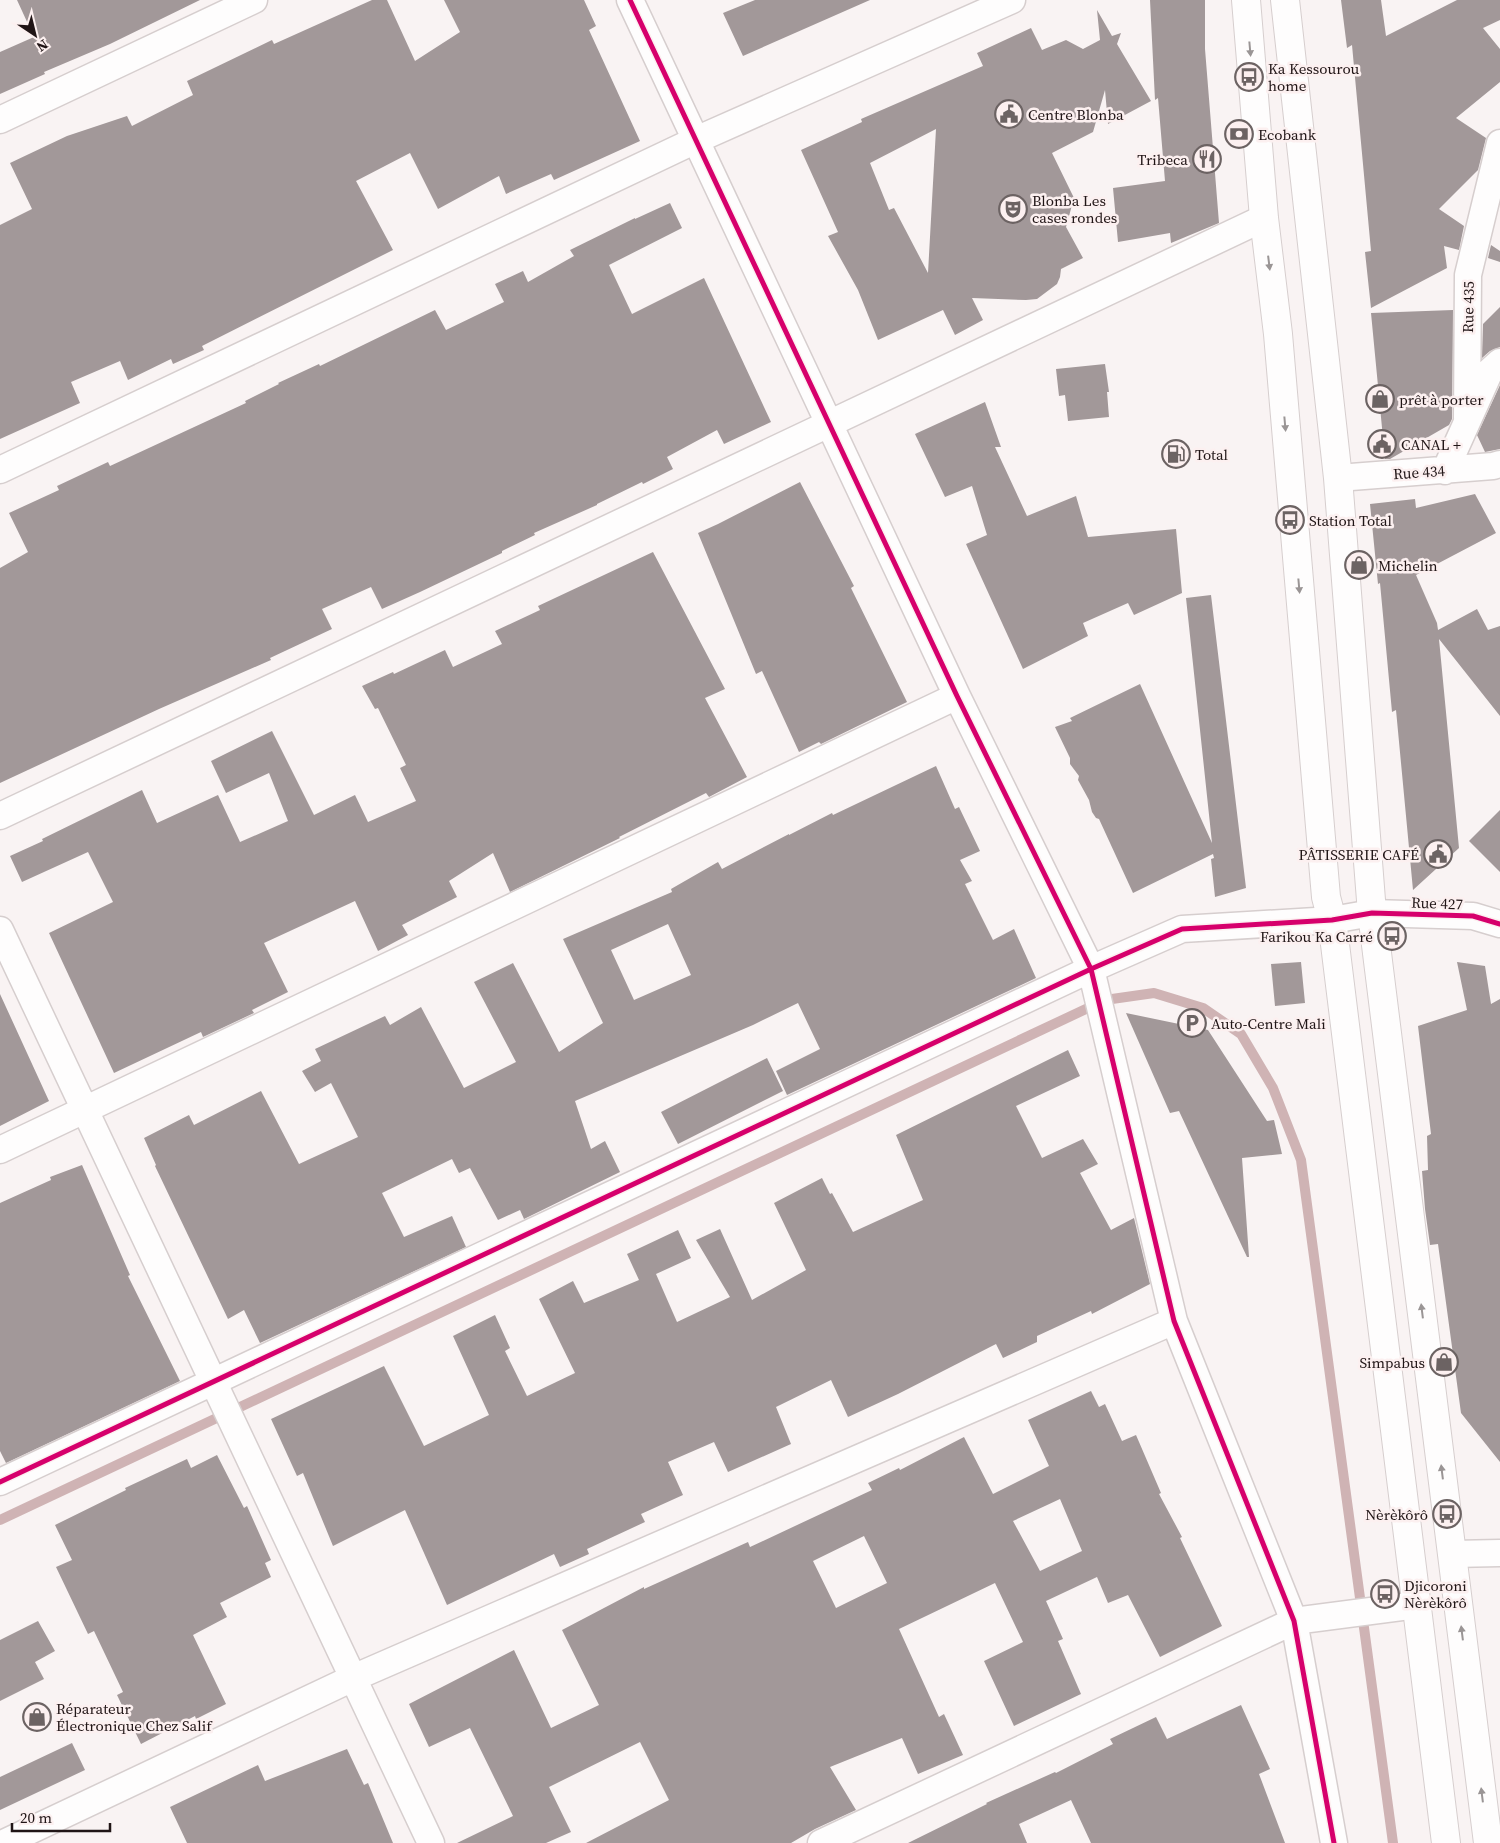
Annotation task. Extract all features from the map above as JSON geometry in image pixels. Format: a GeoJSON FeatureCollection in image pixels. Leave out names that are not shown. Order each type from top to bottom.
{"type":"FeatureCollection","features":[{"type":"Feature","properties":{"kind":"main road"},"geometry":{"type":"LineString","coordinates":[[1246,0],[1264,218],[1278,334],[1326,897],[1332,920],[1446,1843]]}},
{"type":"Feature","properties":{"kind":"main road"},"geometry":{"type":"LineString","coordinates":[[1285,0],[1338,478],[1372,913],[1488,1843]]}},
{"type":"Feature","properties":{"kind":"street"},"geometry":{"type":"LineString","coordinates":[[0,120],[254,0]]}},
{"type":"Feature","properties":{"kind":"street"},"geometry":{"type":"LineString","coordinates":[[630,0],[958,696],[1091,969],[1174,1321],[1294,1621],[1334,1843]]}},
{"type":"Feature","properties":{"kind":"street"},"geometry":{"type":"LineString","coordinates":[[0,470],[696,140],[1012,0]]}},
{"type":"Feature","properties":{"kind":"street","name":"Rue 435"},"geometry":{"type":"LineString","coordinates":[[1445,470],[1467,418],[1468,275],[1500,143]]}},
{"type":"Feature","properties":{"kind":"street"},"geometry":{"type":"LineString","coordinates":[[0,816],[1264,218]]}},
{"type":"Feature","properties":{"kind":"street"},"geometry":{"type":"LineString","coordinates":[[1467,418],[1490,372],[1500,362]]}},
{"type":"Feature","properties":{"kind":"street","name":"Rue 434"},"geometry":{"type":"LineString","coordinates":[[1338,478],[1445,470],[1498,469]]}},
{"type":"Feature","properties":{"kind":"street"},"geometry":{"type":"LineString","coordinates":[[0,1150],[958,696]]}},
{"type":"Feature","properties":{"kind":"street","name":"Rue 427"},"geometry":{"type":"LineString","coordinates":[[0,1482],[1091,969],[1182,929],[1332,920],[1372,913],[1473,916],[1500,924]]}},
{"type":"Feature","properties":{"kind":"street"},"geometry":{"type":"LineString","coordinates":[[0,930],[431,1843]]}},
{"type":"Feature","properties":{"kind":"street"},"geometry":{"type":"LineString","coordinates":[[4,1843],[352,1678],[1174,1321]]}},
{"type":"Feature","properties":{"kind":"street"},"geometry":{"type":"LineString","coordinates":[[1452,1554],[1500,1553]]}},
{"type":"Feature","properties":{"kind":"street"},"geometry":{"type":"LineString","coordinates":[[821,1843],[1294,1621],[1416,1606]]}},
{"type":"Feature","properties":{"kind":"building"},"geometry":{"type":"Polygon","coordinates":[[[17,0],[200,0],[110,44],[44,72],[45,74],[0,94],[0,52],[34,37],[17,0]]]}},
{"type":"Feature","properties":{"kind":"building"},"geometry":{"type":"Polygon","coordinates":[[[372,0],[387,0],[415,61],[460,32],[444,0],[584,0],[596,26],[589,30],[640,141],[554,180],[551,174],[506,194],[499,176],[438,209],[410,153],[356,181],[393,250],[202,346],[204,350],[173,364],[171,359],[128,380],[120,361],[71,382],[80,403],[0,439],[0,225],[32,209],[10,163],[67,136],[127,116],[132,126],[193,95],[187,81],[272,40],[274,44],[372,0]]]}},
{"type":"Feature","properties":{"kind":"building"},"geometry":{"type":"Polygon","coordinates":[[[755,0],[870,0],[743,56],[723,13],[755,0]]]}},
{"type":"Feature","properties":{"kind":"building"},"geometry":{"type":"Polygon","coordinates":[[[1150,0],[1205,0],[1205,49],[1219,223],[1171,243],[1170,233],[1118,242],[1113,188],[1165,181],[1158,98],[1155,100],[1150,0]]]}},
{"type":"Feature","properties":{"kind":"building"},"geometry":{"type":"Polygon","coordinates":[[[1341,0],[1381,0],[1386,36],[1457,0],[1500,0],[1500,20],[1483,28],[1500,49],[1500,82],[1456,118],[1486,138],[1478,170],[1439,209],[1464,226],[1459,250],[1444,246],[1447,268],[1371,308],[1365,252],[1371,251],[1352,45],[1347,48],[1341,0]]]}},
{"type":"Feature","properties":{"kind":"building"},"geometry":{"type":"Polygon","coordinates":[[[1097,10],[1112,36],[1121,33],[1117,44],[1151,101],[1108,124],[1105,90],[1093,132],[1052,153],[1074,198],[1066,227],[1083,258],[1061,269],[1057,284],[1037,299],[972,298],[983,320],[955,335],[943,310],[878,340],[858,290],[828,236],[838,232],[801,150],[862,122],[861,119],[983,66],[977,53],[1031,28],[1042,50],[1066,40],[1083,49],[1100,40],[1097,10]],[[936,129],[870,163],[889,210],[894,208],[928,273],[936,129]]]}},
{"type":"Feature","properties":{"kind":"building"},"geometry":{"type":"Polygon","coordinates":[[[670,203],[682,228],[609,265],[632,314],[704,278],[771,422],[724,444],[717,430],[667,457],[673,469],[534,533],[535,535],[502,551],[502,553],[382,609],[371,587],[322,609],[332,629],[270,658],[271,660],[159,709],[0,783],[0,568],[28,552],[9,513],[59,490],[57,486],[108,462],[110,466],[246,403],[245,401],[278,383],[319,364],[320,366],[435,310],[446,330],[504,302],[495,284],[523,271],[528,282],[574,256],[570,250],[670,203]]]}},
{"type":"Feature","properties":{"kind":"building"},"geometry":{"type":"Polygon","coordinates":[[[1491,245],[1500,251],[1500,262],[1488,258],[1491,245]]]}},
{"type":"Feature","properties":{"kind":"building"},"geometry":{"type":"Polygon","coordinates":[[[1500,307],[1500,347],[1490,351],[1482,358],[1483,324],[1500,307]]]}},
{"type":"Feature","properties":{"kind":"building"},"geometry":{"type":"Polygon","coordinates":[[[1453,310],[1452,419],[1449,425],[1390,459],[1385,459],[1371,313],[1453,310]]]}},
{"type":"Feature","properties":{"kind":"building"},"geometry":{"type":"Polygon","coordinates":[[[1105,364],[1109,392],[1107,392],[1109,417],[1068,421],[1065,395],[1059,396],[1056,369],[1105,364]]]}},
{"type":"Feature","properties":{"kind":"building"},"geometry":{"type":"Polygon","coordinates":[[[1500,385],[1500,449],[1485,452],[1477,435],[1500,385]]]}},
{"type":"Feature","properties":{"kind":"building"},"geometry":{"type":"Polygon","coordinates":[[[985,402],[1001,447],[995,447],[1027,516],[1076,496],[1088,537],[1176,529],[1182,593],[1134,615],[1128,603],[1083,623],[1088,636],[1023,669],[966,544],[987,535],[972,486],[945,497],[915,434],[985,402]]]}},
{"type":"Feature","properties":{"kind":"building"},"geometry":{"type":"Polygon","coordinates":[[[800,482],[854,586],[851,588],[907,702],[821,744],[819,742],[799,752],[762,671],[756,674],[698,533],[800,482]]]}},
{"type":"Feature","properties":{"kind":"building"},"geometry":{"type":"Polygon","coordinates":[[[1475,494],[1496,533],[1416,575],[1437,623],[1438,630],[1477,609],[1488,630],[1500,626],[1500,716],[1439,639],[1459,848],[1413,890],[1396,710],[1392,712],[1380,583],[1378,584],[1370,504],[1415,499],[1416,508],[1475,494]]]}},
{"type":"Feature","properties":{"kind":"building"},"geometry":{"type":"Polygon","coordinates":[[[653,552],[725,689],[705,698],[747,777],[709,797],[706,793],[510,892],[493,853],[449,881],[457,897],[402,925],[408,935],[378,951],[355,901],[264,943],[288,992],[252,1010],[254,1013],[203,1037],[201,1032],[114,1073],[49,933],[113,902],[88,852],[22,882],[10,856],[142,790],[157,823],[218,795],[240,842],[288,821],[269,773],[226,793],[211,761],[272,731],[314,815],[355,795],[368,822],[416,801],[400,768],[406,765],[378,708],[375,709],[362,686],[393,672],[394,674],[445,650],[453,667],[502,644],[495,631],[540,610],[538,606],[653,552]]]}},
{"type":"Feature","properties":{"kind":"building"},"geometry":{"type":"Polygon","coordinates":[[[1211,595],[1246,888],[1215,897],[1211,859],[1214,858],[1213,854],[1133,893],[1099,819],[1092,812],[1089,800],[1078,780],[1079,776],[1070,764],[1070,758],[1055,727],[1072,721],[1070,718],[1140,684],[1212,843],[1186,598],[1211,595]]]}},
{"type":"Feature","properties":{"kind":"building"},"geometry":{"type":"Polygon","coordinates":[[[936,766],[955,809],[959,807],[980,851],[960,860],[972,881],[965,884],[993,940],[1014,929],[1036,978],[787,1095],[776,1071],[820,1049],[798,1003],[753,1025],[575,1101],[591,1149],[605,1141],[620,1172],[524,1219],[520,1210],[498,1220],[470,1168],[459,1173],[452,1159],[382,1193],[404,1237],[452,1216],[466,1247],[260,1343],[244,1310],[228,1319],[155,1166],[144,1138],[189,1115],[194,1125],[261,1091],[299,1164],[358,1137],[331,1083],[315,1092],[302,1071],[321,1061],[315,1049],[385,1016],[390,1025],[421,1007],[464,1088],[516,1062],[474,982],[513,963],[559,1052],[603,1023],[563,939],[672,892],[671,889],[718,862],[722,869],[832,813],[833,815],[936,766]],[[668,924],[611,950],[634,1000],[691,975],[668,924]]]}},
{"type":"Feature","properties":{"kind":"building"},"geometry":{"type":"Polygon","coordinates":[[[1500,810],[1500,872],[1469,841],[1500,810]]]}},
{"type":"Feature","properties":{"kind":"building"},"geometry":{"type":"Polygon","coordinates":[[[1301,962],[1305,1003],[1275,1006],[1271,964],[1301,962]]]}},
{"type":"Feature","properties":{"kind":"building"},"geometry":{"type":"Polygon","coordinates":[[[1457,962],[1485,966],[1491,1004],[1500,999],[1500,1462],[1461,1413],[1438,1244],[1430,1245],[1425,1209],[1422,1171],[1428,1170],[1427,1136],[1431,1134],[1418,1026],[1467,1010],[1457,962]]]}},
{"type":"Feature","properties":{"kind":"building"},"geometry":{"type":"Polygon","coordinates":[[[0,994],[49,1101],[0,1126],[0,994]]]}},
{"type":"Feature","properties":{"kind":"building"},"geometry":{"type":"Polygon","coordinates":[[[1126,1013],[1208,1030],[1267,1121],[1274,1120],[1282,1154],[1242,1158],[1249,1257],[1247,1257],[1179,1111],[1170,1113],[1126,1013]]]}},
{"type":"Feature","properties":{"kind":"building"},"geometry":{"type":"Polygon","coordinates":[[[1068,1050],[1080,1076],[1016,1106],[1042,1158],[1083,1139],[1098,1164],[1080,1173],[1111,1230],[1134,1218],[1150,1284],[1092,1314],[1091,1311],[1037,1336],[1037,1342],[1003,1358],[996,1344],[848,1417],[831,1380],[776,1407],[791,1444],[728,1472],[714,1442],[668,1462],[683,1495],[641,1514],[645,1522],[587,1549],[589,1554],[560,1567],[554,1554],[447,1605],[405,1510],[333,1546],[303,1473],[297,1476],[271,1419],[384,1366],[424,1446],[489,1415],[453,1336],[495,1315],[510,1348],[505,1351],[527,1396],[575,1373],[539,1299],[573,1281],[584,1303],[639,1280],[627,1254],[678,1230],[691,1258],[656,1274],[677,1322],[730,1297],[696,1240],[720,1229],[752,1300],[806,1270],[774,1203],[822,1178],[853,1232],[923,1200],[896,1135],[1068,1050]]]}},
{"type":"Feature","properties":{"kind":"building"},"geometry":{"type":"Polygon","coordinates":[[[767,1058],[783,1091],[678,1144],[661,1112],[767,1058]]]}},
{"type":"Feature","properties":{"kind":"building"},"geometry":{"type":"Polygon","coordinates":[[[82,1165],[130,1275],[128,1276],[180,1381],[6,1463],[0,1451],[0,1203],[51,1180],[50,1177],[82,1165]]]}},
{"type":"Feature","properties":{"kind":"building"},"geometry":{"type":"Polygon","coordinates":[[[1091,1391],[1099,1407],[1105,1404],[1122,1441],[1136,1435],[1161,1493],[1159,1494],[1182,1537],[1180,1538],[1222,1626],[1160,1657],[1128,1595],[1108,1603],[1097,1577],[1046,1601],[1063,1639],[1058,1641],[1081,1694],[1014,1726],[984,1661],[1023,1642],[995,1583],[899,1629],[939,1717],[944,1714],[963,1755],[918,1774],[902,1738],[830,1767],[856,1810],[815,1829],[791,1843],[586,1843],[669,1800],[640,1742],[549,1787],[571,1832],[546,1843],[457,1843],[513,1816],[470,1728],[429,1747],[409,1704],[514,1650],[551,1728],[599,1705],[562,1630],[644,1587],[644,1589],[748,1542],[750,1547],[872,1490],[868,1483],[899,1468],[900,1470],[964,1437],[993,1494],[1049,1466],[1028,1420],[1091,1391]],[[1060,1499],[1013,1521],[1040,1571],[1082,1551],[1060,1499]],[[864,1536],[813,1561],[836,1608],[887,1583],[864,1536]]]}},
{"type":"Feature","properties":{"kind":"building"},"geometry":{"type":"Polygon","coordinates":[[[217,1455],[244,1508],[247,1506],[271,1560],[265,1563],[271,1577],[220,1603],[227,1617],[193,1635],[226,1704],[196,1719],[195,1716],[141,1744],[117,1695],[123,1692],[94,1631],[88,1634],[56,1567],[72,1560],[55,1525],[126,1490],[125,1488],[187,1459],[191,1468],[217,1455]]]}},
{"type":"Feature","properties":{"kind":"building"},"geometry":{"type":"Polygon","coordinates":[[[38,1621],[55,1651],[35,1662],[44,1679],[0,1701],[0,1640],[38,1621]]]}},
{"type":"Feature","properties":{"kind":"building"},"geometry":{"type":"Polygon","coordinates":[[[1241,1705],[1270,1769],[1259,1774],[1285,1843],[1091,1843],[1071,1800],[1019,1824],[1027,1843],[908,1843],[986,1803],[1056,1773],[1113,1744],[1110,1739],[1156,1717],[1167,1739],[1241,1705]]]}},
{"type":"Feature","properties":{"kind":"building"},"geometry":{"type":"Polygon","coordinates":[[[72,1743],[85,1770],[0,1810],[0,1777],[72,1743]]]}},
{"type":"Feature","properties":{"kind":"building"},"geometry":{"type":"Polygon","coordinates":[[[347,1749],[364,1785],[368,1783],[393,1843],[187,1843],[170,1807],[258,1765],[265,1781],[347,1749]]]}},
{"type":"Feature","properties":{"kind":"waterway"},"geometry":{"type":"LineString","coordinates":[[0,1520],[1105,1000],[1154,993],[1203,1008],[1241,1034],[1273,1088],[1301,1160],[1393,1843]]}},
{"type":"Feature","properties":{"kind":"cycle path"},"geometry":{"type":"LineString","coordinates":[[630,0],[957,696],[1091,969],[1174,1321],[1294,1621],[1334,1843]]}},
{"type":"Feature","properties":{"kind":"cycle path"},"geometry":{"type":"LineString","coordinates":[[0,1482],[1091,969],[1182,929],[1332,920],[1372,913],[1473,916],[1500,924]]}},
{"type":"Feature","properties":{"kind":"place","name":"Ka Kessourou home"},"geometry":{"type":"Point","coordinates":[1249,77]}},
{"type":"Feature","properties":{"kind":"place","name":"Centre Blonba"},"geometry":{"type":"Point","coordinates":[1009,114]}},
{"type":"Feature","properties":{"kind":"place","name":"Ecobank"},"geometry":{"type":"Point","coordinates":[1239,134]}},
{"type":"Feature","properties":{"kind":"place","name":"Tribeca"},"geometry":{"type":"Point","coordinates":[1207,159]}},
{"type":"Feature","properties":{"kind":"place","name":"Blonba Les cases rondes"},"geometry":{"type":"Point","coordinates":[1013,209]}},
{"type":"Feature","properties":{"kind":"place","name":"prêt à porter"},"geometry":{"type":"Point","coordinates":[1380,399]}},
{"type":"Feature","properties":{"kind":"place","name":"CANAL +"},"geometry":{"type":"Point","coordinates":[1382,444]}},
{"type":"Feature","properties":{"kind":"place","name":"Total"},"geometry":{"type":"Point","coordinates":[1176,454]}},
{"type":"Feature","properties":{"kind":"place","name":"Station Total"},"geometry":{"type":"Point","coordinates":[1290,520]}},
{"type":"Feature","properties":{"kind":"place","name":"Michelin"},"geometry":{"type":"Point","coordinates":[1359,565]}},
{"type":"Feature","properties":{"kind":"place","name":"PÂTISSERIE CAFÉ"},"geometry":{"type":"Point","coordinates":[1438,854]}},
{"type":"Feature","properties":{"kind":"place","name":"Farikou Ka Carré"},"geometry":{"type":"Point","coordinates":[1392,936]}},
{"type":"Feature","properties":{"kind":"place","name":"Auto-Centre Mali"},"geometry":{"type":"Point","coordinates":[1192,1023]}},
{"type":"Feature","properties":{"kind":"place","name":"Simpabus"},"geometry":{"type":"Point","coordinates":[1444,1362]}},
{"type":"Feature","properties":{"kind":"place","name":"Nèrèkôrô"},"geometry":{"type":"Point","coordinates":[1447,1514]}},
{"type":"Feature","properties":{"kind":"place","name":"Djicoroni Nèrèkôrô"},"geometry":{"type":"Point","coordinates":[1385,1594]}},
{"type":"Feature","properties":{"kind":"place","name":"Réparateur Électronique Chez Salif"},"geometry":{"type":"Point","coordinates":[37,1717]}}]}
